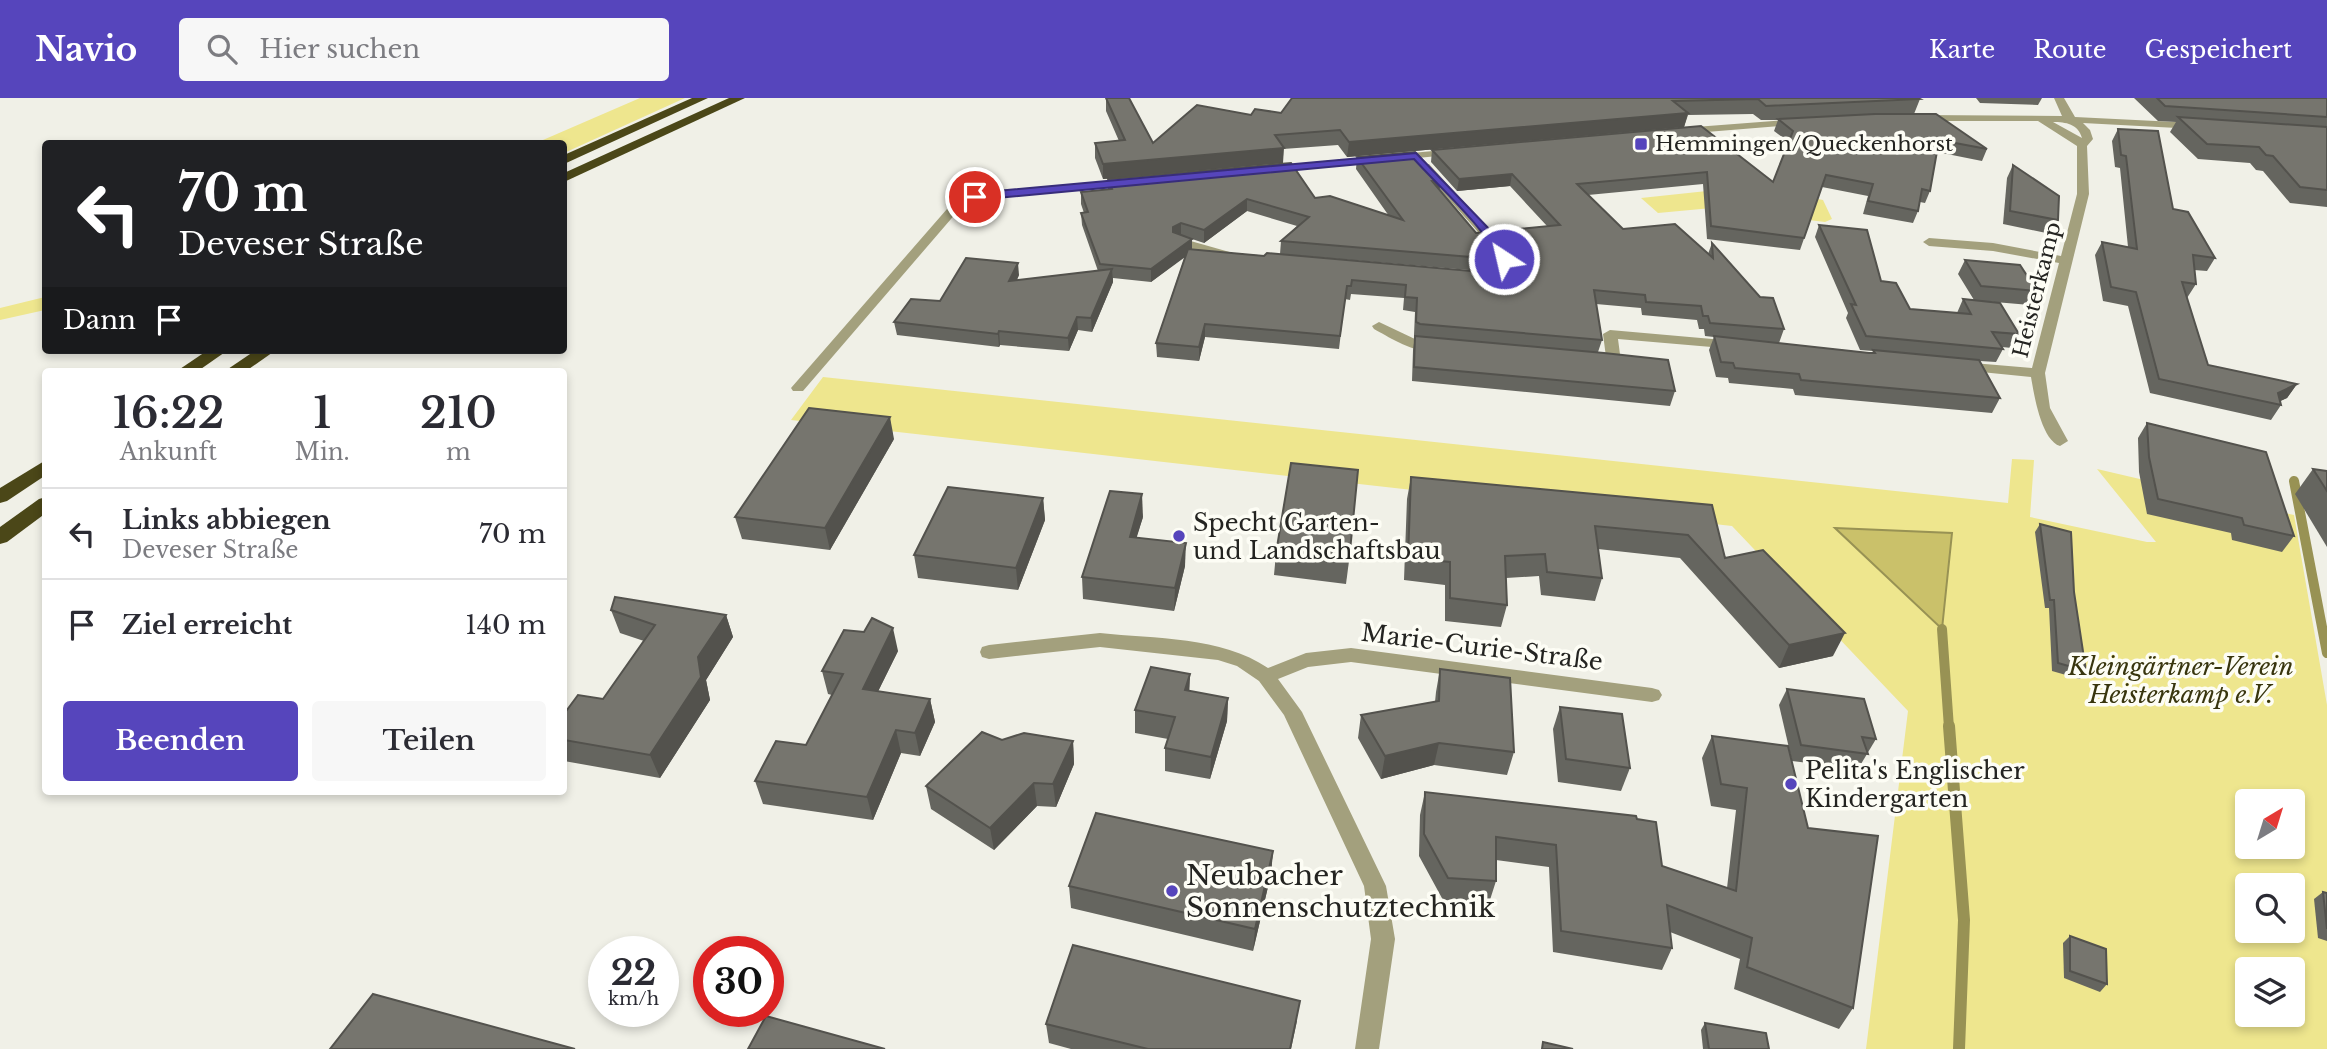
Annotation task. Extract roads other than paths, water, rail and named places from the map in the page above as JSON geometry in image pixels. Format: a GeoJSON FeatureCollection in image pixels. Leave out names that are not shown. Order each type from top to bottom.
{"type":"FeatureCollection","features":[{"type":"Feature","properties":{"kind":"highway"},"geometry":{"type":"LineString","coordinates":[[567,159],[702,98]]}},
{"type":"Feature","properties":{"kind":"highway"},"geometry":{"type":"LineString","coordinates":[[567,177],[739,98]]}},
{"type":"Feature","properties":{"kind":"highway"},"geometry":{"type":"LineString","coordinates":[[191,368],[214,354]]}},
{"type":"Feature","properties":{"kind":"highway"},"geometry":{"type":"LineString","coordinates":[[239,368],[262,354]]}},
{"type":"Feature","properties":{"kind":"highway"},"geometry":{"type":"LineString","coordinates":[[0,497],[42,469]]}},
{"type":"Feature","properties":{"kind":"highway"},"geometry":{"type":"LineString","coordinates":[[0,537],[42,506]]}},
{"type":"Feature","properties":{"kind":"street"},"geometry":{"type":"LineString","coordinates":[[2059,98],[2066,114],[2073,120]]}},
{"type":"Feature","properties":{"kind":"street"},"geometry":{"type":"LineString","coordinates":[[1909,118],[2042,118],[2211,127]]}},
{"type":"Feature","properties":{"kind":"street"},"geometry":{"type":"LineString","coordinates":[[2042,118],[2082,145]]}},
{"type":"Feature","properties":{"kind":"street","name":"Heisterkamp"},"geometry":{"type":"LineString","coordinates":[[2060,441],[2043,408],[2038,373],[2083,194],[2082,145],[2088,139],[2086,132],[2073,120]]}},
{"type":"Feature","properties":{"kind":"street"},"geometry":{"type":"LineString","coordinates":[[1671,132],[1817,121]]}},
{"type":"Feature","properties":{"kind":"street"},"geometry":{"type":"LineString","coordinates":[[1256,170],[1474,150]]}},
{"type":"Feature","properties":{"kind":"street"},"geometry":{"type":"LineString","coordinates":[[1416,156],[1502,251],[1504,259],[1500,268],[1490,274],[1469,277]]}},
{"type":"Feature","properties":{"kind":"street"},"geometry":{"type":"LineString","coordinates":[[798,388],[953,209],[952,199],[1149,180]]}},
{"type":"Feature","properties":{"kind":"street"},"geometry":{"type":"LineString","coordinates":[[1180,242],[1219,255],[1244,258]]}},
{"type":"Feature","properties":{"kind":"street"},"geometry":{"type":"LineString","coordinates":[[1928,242],[1993,247],[2067,261]]}},
{"type":"Feature","properties":{"kind":"street"},"geometry":{"type":"LineString","coordinates":[[1379,326],[1414,344],[1454,348]]}},
{"type":"Feature","properties":{"kind":"street"},"geometry":{"type":"LineString","coordinates":[[1588,360],[1614,362],[1610,334],[1749,347]]}},
{"type":"Feature","properties":{"kind":"street"},"geometry":{"type":"LineString","coordinates":[[1944,364],[2038,373]]}},
{"type":"Feature","properties":{"kind":"street"},"geometry":{"type":"LineString","coordinates":[[989,652],[1100,640],[1218,653],[1244,662],[1266,677],[1292,712],[1375,886],[1383,939],[1367,1049]]}},
{"type":"Feature","properties":{"kind":"street","name":"Marie-Curie-Straße"},"geometry":{"type":"LineString","coordinates":[[1266,677],[1306,660],[1351,655],[1652,695]]}},
{"type":"Feature","properties":{"kind":"waterway"},"geometry":{"type":"LineString","coordinates":[[2294,481],[2327,653]]}},
{"type":"Feature","properties":{"kind":"waterway"},"geometry":{"type":"LineString","coordinates":[[1942,629],[1949,728]]}},
{"type":"Feature","properties":{"kind":"waterway"},"geometry":{"type":"LineString","coordinates":[[1949,726],[1964,920],[1959,1049]]}},
{"type":"Feature","properties":{"kind":"place","name":"Hemmingen/Queckenhorst"},"geometry":{"type":"Point","coordinates":[1641,144]}},
{"type":"Feature","properties":{"kind":"place","name":"Specht Garten- und Landschaftsbau"},"geometry":{"type":"Point","coordinates":[1179,536]}},
{"type":"Feature","properties":{"kind":"place","name":"Pelita's Englischer Kindergarten"},"geometry":{"type":"Point","coordinates":[1791,784]}},
{"type":"Feature","properties":{"kind":"place","name":"Neubacher Sonnenschutztechnik"},"geometry":{"type":"Point","coordinates":[1172,891]}},
{"type":"Feature","properties":{"kind":"park label","name":"Kleingärtner-Verein Heisterkamp e.V."},"geometry":{"type":"Point","coordinates":[2181,680]}}]}
